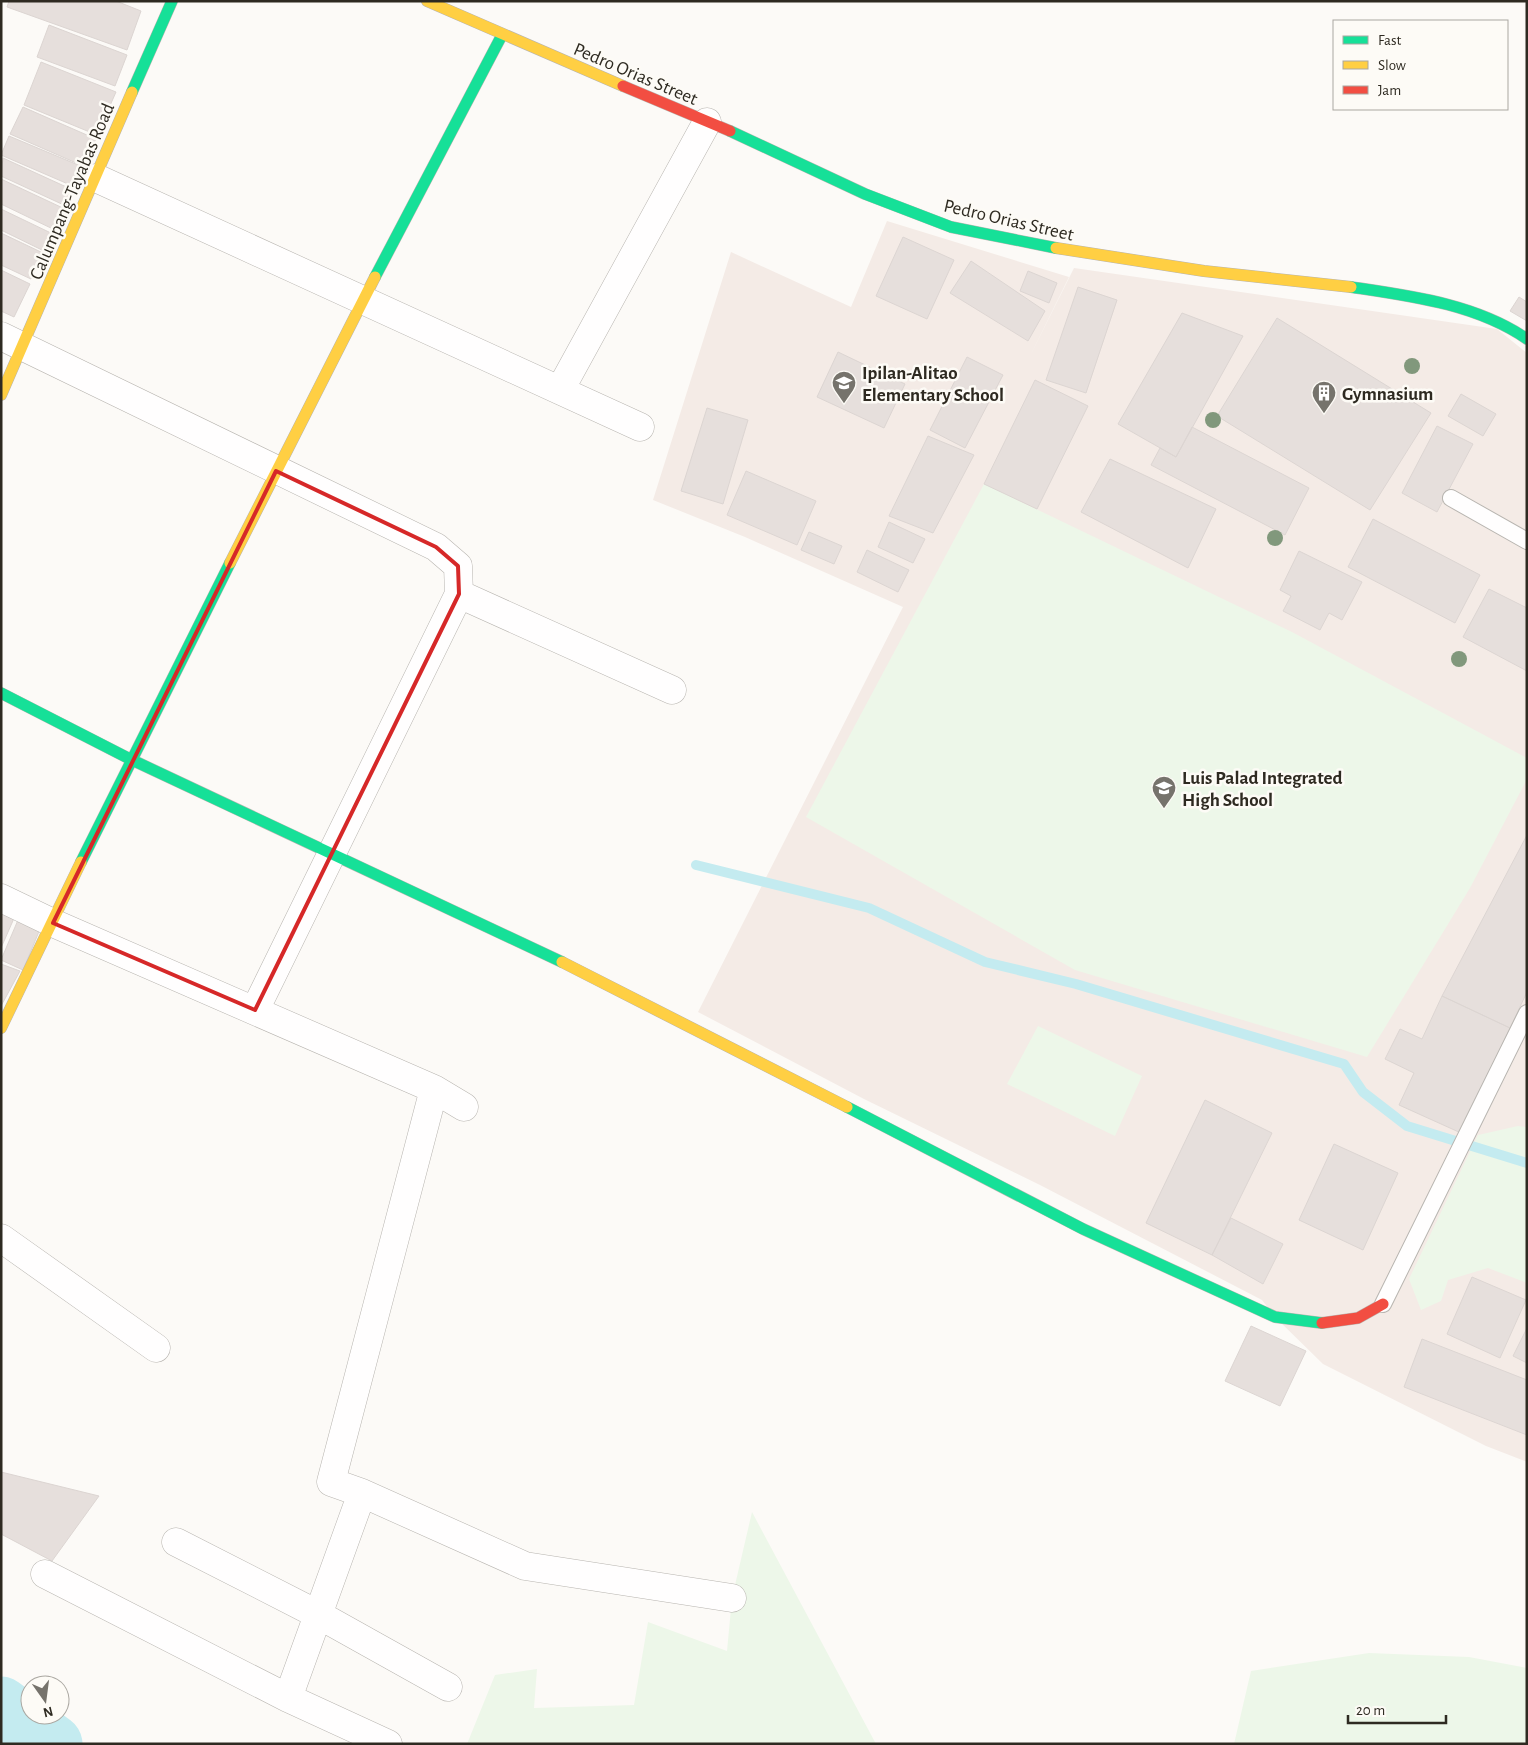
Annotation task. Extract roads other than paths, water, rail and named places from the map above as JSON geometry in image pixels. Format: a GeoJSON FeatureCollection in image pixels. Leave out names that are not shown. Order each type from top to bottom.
{"type":"FeatureCollection","features":[{"type":"Feature","properties":{"kind":"street","name":"Calumpang-Tayabas Road"},"geometry":{"type":"LineString","coordinates":[[1,395],[12,341],[96,178],[172,1]]}},
{"type":"Feature","properties":{"kind":"street","name":"Pedro Orias Street"},"geometry":{"type":"LineString","coordinates":[[427,1],[502,36],[708,122],[865,194],[951,227],[1080,253],[1204,271],[1352,287],[1434,300],[1506,326],[1527,339]]}},
{"type":"Feature","properties":{"kind":"street"},"geometry":{"type":"LineString","coordinates":[[1,1028],[53,924],[130,759],[363,300],[502,36]]}},
{"type":"Feature","properties":{"kind":"street"},"geometry":{"type":"LineString","coordinates":[[560,390],[708,122]]}},
{"type":"Feature","properties":{"kind":"street"},"geometry":{"type":"LineString","coordinates":[[96,178],[640,427]]}},
{"type":"Feature","properties":{"kind":"street"},"geometry":{"type":"LineString","coordinates":[[12,341],[436,547],[458,566],[459,594],[255,1010]]}},
{"type":"Feature","properties":{"kind":"street"},"geometry":{"type":"LineString","coordinates":[[459,594],[672,690]]}},
{"type":"Feature","properties":{"kind":"street"},"geometry":{"type":"LineString","coordinates":[[1,693],[130,759],[608,984],[1083,1229],[1275,1317],[1310,1324],[1356,1320],[1383,1304]]}},
{"type":"Feature","properties":{"kind":"street"},"geometry":{"type":"LineString","coordinates":[[1,898],[53,924],[434,1089],[464,1107]]}},
{"type":"Feature","properties":{"kind":"street"},"geometry":{"type":"LineString","coordinates":[[434,1089],[331,1482],[362,1493],[525,1566],[732,1598]]}},
{"type":"Feature","properties":{"kind":"street"},"geometry":{"type":"LineString","coordinates":[[1,1238],[156,1348]]}},
{"type":"Feature","properties":{"kind":"street"},"geometry":{"type":"LineString","coordinates":[[288,1698],[362,1493]]}},
{"type":"Feature","properties":{"kind":"street"},"geometry":{"type":"LineString","coordinates":[[176,1542],[319,1614],[448,1687]]}},
{"type":"Feature","properties":{"kind":"street"},"geometry":{"type":"LineString","coordinates":[[44,1574],[288,1698],[388,1744]]}},
{"type":"Feature","properties":{"kind":"lane"},"geometry":{"type":"LineString","coordinates":[[1451,498],[1527,541]]}},
{"type":"Feature","properties":{"kind":"lane"},"geometry":{"type":"LineString","coordinates":[[1383,1304],[1527,1014]]}},
{"type":"Feature","properties":{"kind":"waterway"},"geometry":{"type":"LineString","coordinates":[[696,865],[869,908],[985,962],[1076,984],[1344,1064],[1363,1092],[1407,1126],[1527,1163]]}},
{"type":"Feature","properties":{"kind":"waterway"},"geometry":{"type":"LineString","coordinates":[[1,1706],[53,1744]]}},
{"type":"Feature","properties":{"kind":"place","name":"Ipilan-Alitao Elementary School"},"geometry":{"type":"Point","coordinates":[844,404]}},
{"type":"Feature","properties":{"kind":"place","name":"Gymnasium"},"geometry":{"type":"Point","coordinates":[1324,414]}},
{"type":"Feature","properties":{"kind":"place","name":"Luis Palad Integrated High School"},"geometry":{"type":"Point","coordinates":[1164,809]}}]}
